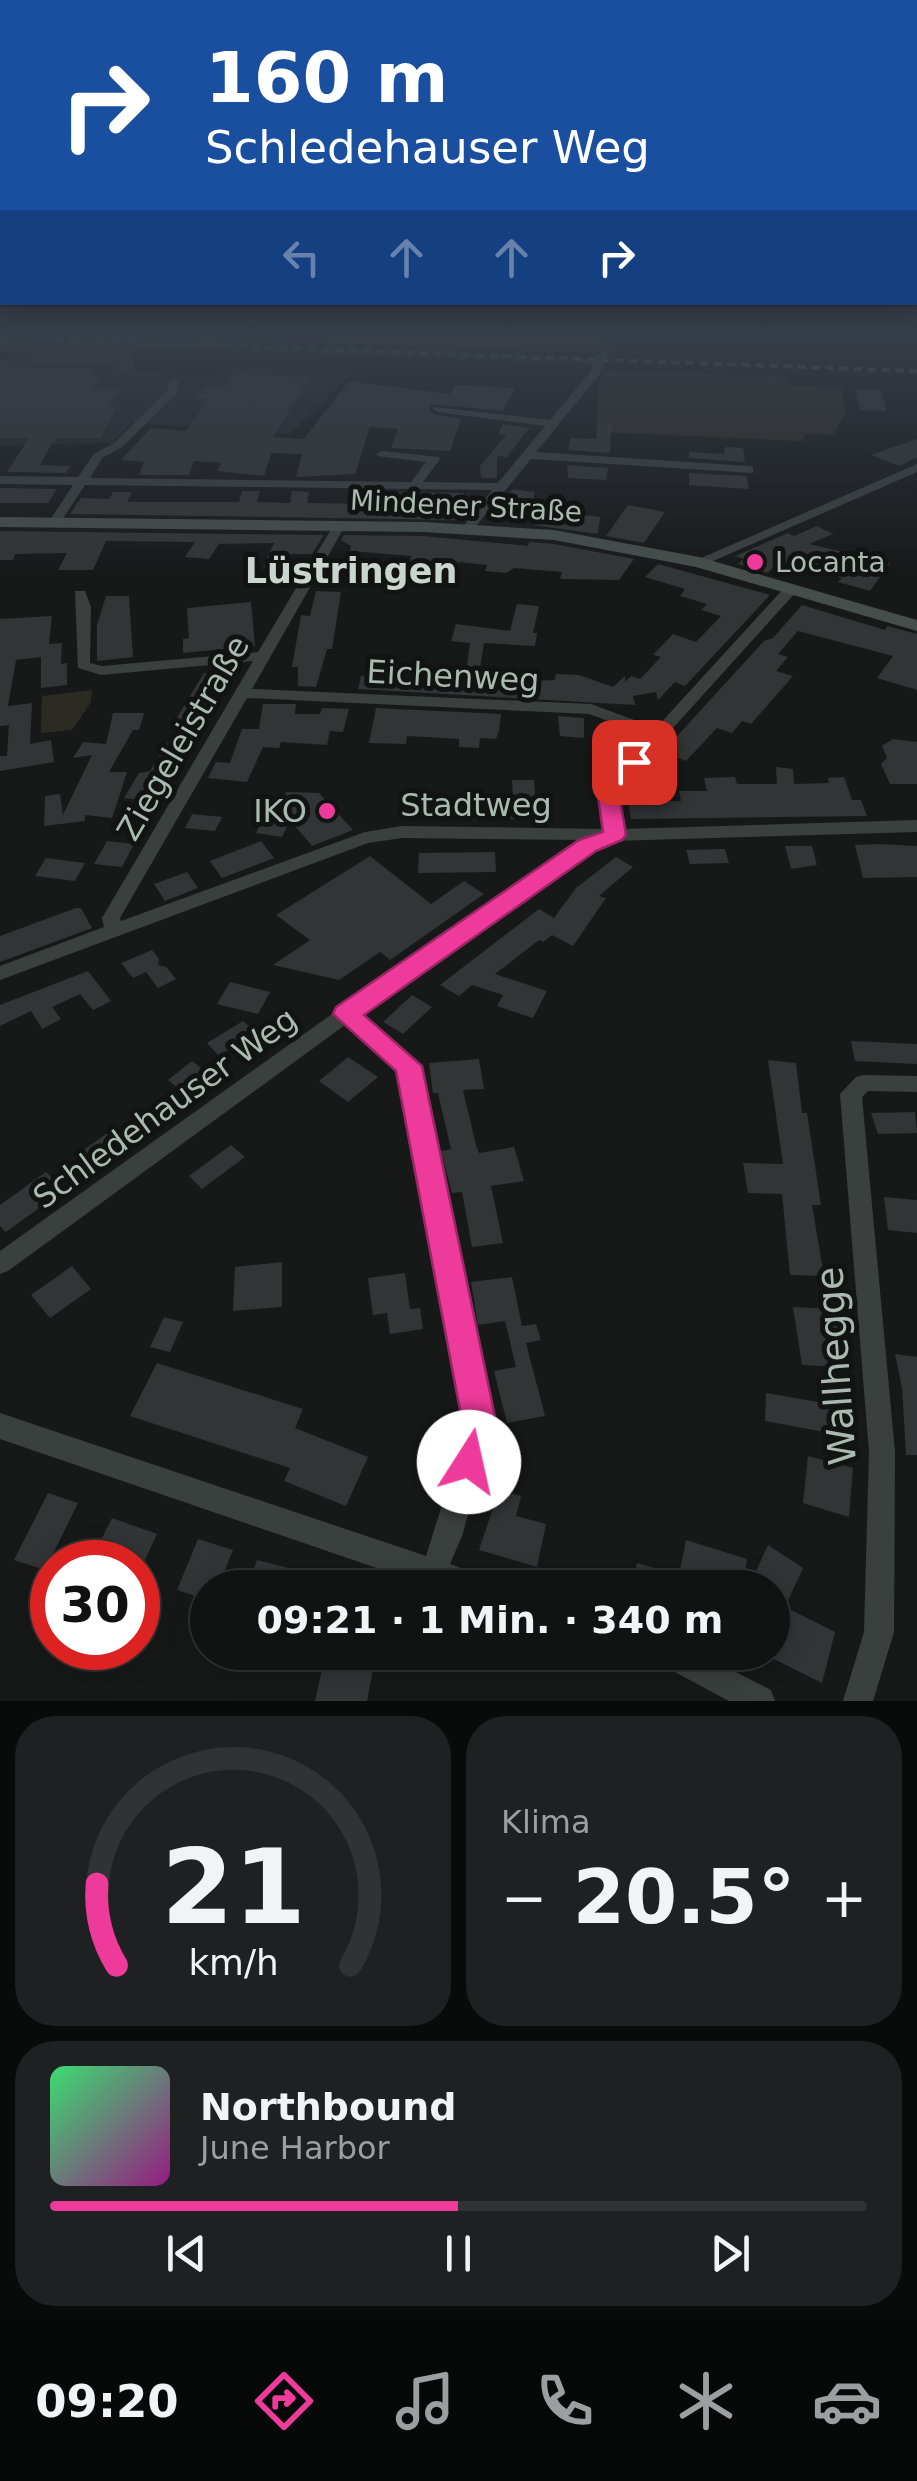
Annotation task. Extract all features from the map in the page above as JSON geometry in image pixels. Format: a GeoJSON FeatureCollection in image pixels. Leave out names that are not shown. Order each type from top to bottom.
{"type":"FeatureCollection","features":[{"type":"Feature","properties":{"kind":"main road","name":"Mindener Straße"},"geometry":{"type":"LineString","coordinates":[[0,522],[468,528],[554,535],[699,562],[917,626]]}},
{"type":"Feature","properties":{"kind":"street"},"geometry":{"type":"LineString","coordinates":[[54,523],[98,456],[118,445],[149,414]]}},
{"type":"Feature","properties":{"kind":"street"},"geometry":{"type":"LineString","coordinates":[[480,414],[554,424]]}},
{"type":"Feature","properties":{"kind":"street"},"geometry":{"type":"LineString","coordinates":[[468,528],[562,414]]}},
{"type":"Feature","properties":{"kind":"street"},"geometry":{"type":"LineString","coordinates":[[382,454],[434,460],[414,486]]}},
{"type":"Feature","properties":{"kind":"street"},"geometry":{"type":"LineString","coordinates":[[529,455],[749,470]]}},
{"type":"Feature","properties":{"kind":"street"},"geometry":{"type":"LineString","coordinates":[[699,562],[917,468]]}},
{"type":"Feature","properties":{"kind":"street"},"geometry":{"type":"LineString","coordinates":[[0,480],[502,487]]}},
{"type":"Feature","properties":{"kind":"street","name":"Ziegeleistraße"},"geometry":{"type":"LineString","coordinates":[[114,928],[112,918],[339,526]]}},
{"type":"Feature","properties":{"kind":"street"},"geometry":{"type":"LineString","coordinates":[[614,835],[608,790],[791,588]]}},
{"type":"Feature","properties":{"kind":"street"},"geometry":{"type":"LineString","coordinates":[[80,594],[84,607],[82,665],[100,671],[262,656]]}},
{"type":"Feature","properties":{"kind":"street","name":"Eichenweg"},"geometry":{"type":"LineString","coordinates":[[240,693],[591,709],[659,734]]}},
{"type":"Feature","properties":{"kind":"street","name":"Stadtweg"},"geometry":{"type":"LineString","coordinates":[[0,973],[365,838],[402,832],[614,835],[917,826]]}},
{"type":"Feature","properties":{"kind":"street","name":"Schledehauser Weg"},"geometry":{"type":"LineString","coordinates":[[0,1264],[346,1014],[588,846],[614,835]]}},
{"type":"Feature","properties":{"kind":"street"},"geometry":{"type":"LineString","coordinates":[[346,1014],[408,1066],[480,1426],[448,1536],[434,1570]]}},
{"type":"Feature","properties":{"kind":"street","name":"Wallhegge"},"geometry":{"type":"LineString","coordinates":[[858,1701],[879,1632],[882,1452],[851,1094],[864,1083],[917,1084]]}},
{"type":"Feature","properties":{"kind":"street"},"geometry":{"type":"LineString","coordinates":[[0,1426],[427,1570]]}},
{"type":"Feature","properties":{"kind":"street"},"geometry":{"type":"LineString","coordinates":[[701,1670],[760,1701]]}},
{"type":"Feature","properties":{"kind":"shaded area"},"geometry":{"type":"Polygon","coordinates":[[[0,414],[310,414],[290,434],[132,423],[112,443],[0,445],[0,414]]]}},
{"type":"Feature","properties":{"kind":"shaded area"},"geometry":{"type":"Polygon","coordinates":[[[597,414],[845,414],[833,435],[805,434],[803,441],[596,432],[597,414]]]}},
{"type":"Feature","properties":{"kind":"shaded area"},"geometry":{"type":"Polygon","coordinates":[[[92,690],[91,702],[72,730],[41,733],[42,696],[92,690]]]}},
{"type":"Feature","properties":{"kind":"building"},"geometry":{"type":"Polygon","coordinates":[[[0,414],[113,414],[101,438],[55,438],[40,465],[70,466],[66,473],[7,472],[29,438],[0,438],[0,414]]]}},
{"type":"Feature","properties":{"kind":"building"},"geometry":{"type":"Polygon","coordinates":[[[197,414],[287,414],[273,437],[304,439],[323,414],[435,414],[461,419],[450,451],[391,448],[398,429],[370,427],[355,474],[296,477],[302,454],[271,453],[264,476],[218,471],[221,463],[194,461],[189,475],[139,475],[144,462],[121,460],[151,428],[186,431],[197,414]]]}},
{"type":"Feature","properties":{"kind":"building"},"geometry":{"type":"Polygon","coordinates":[[[598,423],[612,423],[610,453],[568,450],[570,438],[596,439],[598,423]]]}},
{"type":"Feature","properties":{"kind":"building"},"geometry":{"type":"Polygon","coordinates":[[[503,424],[529,428],[507,457],[497,456],[497,478],[481,478],[480,466],[506,435],[498,434],[503,424]]]}},
{"type":"Feature","properties":{"kind":"building"},"geometry":{"type":"Polygon","coordinates":[[[917,439],[917,457],[900,466],[871,455],[917,439]]]}},
{"type":"Feature","properties":{"kind":"building"},"geometry":{"type":"Polygon","coordinates":[[[725,447],[743,448],[745,462],[689,458],[689,452],[724,454],[725,447]]]}},
{"type":"Feature","properties":{"kind":"building"},"geometry":{"type":"Polygon","coordinates":[[[567,465],[608,468],[606,480],[568,478],[567,465]]]}},
{"type":"Feature","properties":{"kind":"building"},"geometry":{"type":"Polygon","coordinates":[[[689,473],[747,476],[749,489],[689,485],[689,473]]]}},
{"type":"Feature","properties":{"kind":"building"},"geometry":{"type":"Polygon","coordinates":[[[0,488],[57,489],[48,503],[0,503],[0,488]]]}},
{"type":"Feature","properties":{"kind":"building"},"geometry":{"type":"Polygon","coordinates":[[[512,489],[535,492],[528,518],[500,516],[512,489]]]}},
{"type":"Feature","properties":{"kind":"building"},"geometry":{"type":"Polygon","coordinates":[[[242,491],[260,491],[257,502],[290,503],[292,491],[309,492],[307,503],[370,504],[372,492],[464,493],[459,520],[70,514],[81,498],[109,499],[113,492],[132,492],[127,502],[239,502],[242,491]]]}},
{"type":"Feature","properties":{"kind":"building"},"geometry":{"type":"Polygon","coordinates":[[[628,505],[665,512],[644,543],[606,536],[628,505]]]}},
{"type":"Feature","properties":{"kind":"building"},"geometry":{"type":"Polygon","coordinates":[[[537,509],[600,517],[598,534],[533,525],[537,509]]]}},
{"type":"Feature","properties":{"kind":"building"},"geometry":{"type":"Polygon","coordinates":[[[817,526],[833,534],[809,544],[890,563],[870,591],[838,582],[842,578],[778,561],[768,573],[738,564],[744,559],[735,556],[788,533],[794,536],[817,526]]]}},
{"type":"Feature","properties":{"kind":"building"},"geometry":{"type":"Polygon","coordinates":[[[0,531],[324,535],[312,554],[290,554],[284,569],[263,568],[274,543],[219,544],[209,559],[185,557],[195,542],[106,541],[93,570],[58,570],[67,553],[15,554],[13,560],[0,560],[0,531]]]}},
{"type":"Feature","properties":{"kind":"building"},"geometry":{"type":"Polygon","coordinates":[[[344,535],[423,536],[528,546],[529,542],[554,544],[634,559],[619,580],[560,579],[562,572],[514,568],[506,573],[485,571],[487,565],[459,562],[452,578],[403,573],[412,556],[350,551],[351,546],[341,540],[344,535]]]}},
{"type":"Feature","properties":{"kind":"building"},"geometry":{"type":"Polygon","coordinates":[[[658,564],[770,595],[685,686],[675,682],[658,700],[656,692],[633,696],[635,705],[358,689],[361,676],[413,678],[416,665],[430,665],[430,670],[466,672],[470,643],[451,641],[456,624],[510,631],[517,604],[539,606],[533,633],[537,633],[535,646],[484,643],[479,675],[526,681],[555,680],[556,674],[579,675],[613,687],[625,676],[625,682],[631,676],[640,679],[661,657],[653,655],[673,634],[696,642],[721,616],[701,610],[707,604],[680,596],[685,589],[645,577],[658,564]]]}},
{"type":"Feature","properties":{"kind":"building"},"geometry":{"type":"Polygon","coordinates":[[[316,591],[341,592],[332,649],[327,649],[316,687],[298,686],[298,667],[292,667],[301,615],[310,616],[316,591]]]}},
{"type":"Feature","properties":{"kind":"building"},"geometry":{"type":"Polygon","coordinates":[[[106,596],[129,596],[133,657],[97,661],[97,625],[106,596]]]}},
{"type":"Feature","properties":{"kind":"building"},"geometry":{"type":"Polygon","coordinates":[[[251,602],[255,646],[183,653],[183,639],[189,638],[187,608],[251,602]]]}},
{"type":"Feature","properties":{"kind":"building"},"geometry":{"type":"Polygon","coordinates":[[[802,605],[885,630],[887,626],[917,634],[917,690],[877,678],[893,656],[798,631],[778,654],[788,657],[776,671],[793,676],[751,724],[742,721],[732,733],[717,728],[686,761],[671,755],[668,746],[802,605]]]}},
{"type":"Feature","properties":{"kind":"building"},"geometry":{"type":"Polygon","coordinates":[[[52,616],[49,644],[62,643],[61,664],[67,663],[67,685],[41,688],[41,657],[16,660],[8,706],[32,703],[30,744],[51,740],[54,762],[0,771],[0,756],[7,756],[9,725],[0,726],[0,619],[52,616]]]}},
{"type":"Feature","properties":{"kind":"building"},"geometry":{"type":"Polygon","coordinates":[[[204,673],[236,676],[227,692],[221,691],[192,749],[181,748],[151,801],[124,798],[139,773],[150,771],[182,720],[176,719],[204,673]]]}},
{"type":"Feature","properties":{"kind":"building"},"geometry":{"type":"Polygon","coordinates":[[[263,704],[296,704],[295,714],[320,714],[322,708],[349,709],[343,732],[330,731],[327,745],[281,742],[279,748],[263,747],[247,782],[208,778],[216,762],[230,763],[242,729],[259,729],[263,704]]]}},
{"type":"Feature","properties":{"kind":"building"},"geometry":{"type":"Polygon","coordinates":[[[376,708],[501,714],[496,739],[480,738],[479,748],[459,747],[459,739],[407,736],[406,744],[369,743],[376,708]]]}},
{"type":"Feature","properties":{"kind":"building"},"geometry":{"type":"Polygon","coordinates":[[[113,713],[144,713],[139,730],[133,730],[109,772],[127,772],[112,818],[85,815],[85,821],[44,826],[45,796],[60,794],[63,815],[92,755],[73,758],[83,742],[106,744],[113,713]]]}},
{"type":"Feature","properties":{"kind":"building"},"geometry":{"type":"Polygon","coordinates":[[[558,716],[584,718],[584,738],[560,736],[558,716]]]}},
{"type":"Feature","properties":{"kind":"building"},"geometry":{"type":"Polygon","coordinates":[[[615,727],[638,736],[621,751],[599,743],[615,727]]]}},
{"type":"Feature","properties":{"kind":"building"},"geometry":{"type":"Polygon","coordinates":[[[893,739],[917,742],[917,784],[890,784],[881,764],[887,758],[882,746],[893,739]]]}},
{"type":"Feature","properties":{"kind":"building"},"geometry":{"type":"Polygon","coordinates":[[[776,767],[793,769],[794,784],[829,783],[828,778],[844,777],[852,800],[861,800],[867,816],[631,819],[628,802],[681,801],[679,791],[707,791],[704,778],[735,777],[737,784],[777,784],[776,767]]]}},
{"type":"Feature","properties":{"kind":"building"},"geometry":{"type":"Polygon","coordinates":[[[512,780],[534,780],[537,815],[530,819],[469,820],[469,799],[513,797],[512,780]]]}},
{"type":"Feature","properties":{"kind":"building"},"geometry":{"type":"Polygon","coordinates":[[[286,792],[319,793],[353,830],[312,846],[290,820],[282,837],[256,833],[272,800],[282,801],[286,792]]]}},
{"type":"Feature","properties":{"kind":"building"},"geometry":{"type":"Polygon","coordinates":[[[192,814],[222,817],[215,831],[185,828],[192,814]]]}},
{"type":"Feature","properties":{"kind":"building"},"geometry":{"type":"Polygon","coordinates":[[[107,841],[134,844],[122,867],[94,864],[107,841]]]}},
{"type":"Feature","properties":{"kind":"building"},"geometry":{"type":"Polygon","coordinates":[[[261,841],[274,858],[222,878],[210,861],[261,841]]]}},
{"type":"Feature","properties":{"kind":"building"},"geometry":{"type":"Polygon","coordinates":[[[855,845],[917,846],[917,877],[863,878],[855,845]]]}},
{"type":"Feature","properties":{"kind":"building"},"geometry":{"type":"Polygon","coordinates":[[[785,846],[812,846],[817,865],[791,869],[785,846]]]}},
{"type":"Feature","properties":{"kind":"building"},"geometry":{"type":"Polygon","coordinates":[[[725,849],[729,863],[690,864],[686,850],[725,849]]]}},
{"type":"Feature","properties":{"kind":"building"},"geometry":{"type":"Polygon","coordinates":[[[495,852],[496,872],[418,873],[419,853],[495,852]]]}},
{"type":"Feature","properties":{"kind":"building"},"geometry":{"type":"Polygon","coordinates":[[[370,856],[431,904],[464,881],[484,894],[390,960],[380,952],[339,980],[273,965],[310,940],[276,915],[370,856]]]}},
{"type":"Feature","properties":{"kind":"building"},"geometry":{"type":"Polygon","coordinates":[[[616,857],[633,867],[599,896],[606,898],[573,946],[552,935],[543,942],[539,940],[495,974],[547,991],[533,1018],[497,1006],[503,995],[472,985],[459,996],[440,985],[539,909],[554,918],[576,888],[616,857]]]}},
{"type":"Feature","properties":{"kind":"building"},"geometry":{"type":"Polygon","coordinates":[[[46,858],[85,863],[75,881],[35,876],[46,858]]]}},
{"type":"Feature","properties":{"kind":"building"},"geometry":{"type":"Polygon","coordinates":[[[187,872],[198,888],[165,901],[154,884],[187,872]]]}},
{"type":"Feature","properties":{"kind":"building"},"geometry":{"type":"Polygon","coordinates":[[[81,908],[92,928],[0,962],[0,936],[81,908]]]}},
{"type":"Feature","properties":{"kind":"building"},"geometry":{"type":"Polygon","coordinates":[[[152,950],[159,959],[158,965],[166,967],[176,979],[158,988],[146,972],[133,978],[121,963],[152,950]]]}},
{"type":"Feature","properties":{"kind":"building"},"geometry":{"type":"Polygon","coordinates":[[[88,971],[111,1001],[93,1010],[80,994],[52,1007],[61,1019],[42,1029],[31,1011],[0,1026],[0,1005],[88,971]]]}},
{"type":"Feature","properties":{"kind":"building"},"geometry":{"type":"Polygon","coordinates":[[[230,982],[270,992],[258,1014],[217,1004],[230,982]]]}},
{"type":"Feature","properties":{"kind":"building"},"geometry":{"type":"Polygon","coordinates":[[[412,995],[432,1007],[403,1034],[383,1022],[412,995]]]}},
{"type":"Feature","properties":{"kind":"building"},"geometry":{"type":"Polygon","coordinates":[[[243,1021],[256,1033],[219,1056],[207,1043],[243,1021]]]}},
{"type":"Feature","properties":{"kind":"building"},"geometry":{"type":"Polygon","coordinates":[[[851,1041],[917,1044],[917,1064],[855,1061],[851,1041]]]}},
{"type":"Feature","properties":{"kind":"building"},"geometry":{"type":"Polygon","coordinates":[[[348,1057],[378,1077],[348,1102],[319,1081],[348,1057]]]}},
{"type":"Feature","properties":{"kind":"building"},"geometry":{"type":"Polygon","coordinates":[[[479,1059],[484,1089],[463,1090],[476,1145],[479,1153],[514,1147],[524,1181],[491,1186],[503,1243],[472,1247],[462,1192],[452,1193],[441,1151],[451,1149],[438,1093],[433,1093],[429,1063],[479,1059]]]}},
{"type":"Feature","properties":{"kind":"building"},"geometry":{"type":"Polygon","coordinates":[[[768,1060],[796,1063],[821,1205],[812,1205],[824,1276],[790,1275],[782,1194],[748,1193],[743,1163],[783,1164],[768,1060]]]}},
{"type":"Feature","properties":{"kind":"building"},"geometry":{"type":"Polygon","coordinates":[[[192,1061],[214,1078],[189,1097],[168,1080],[192,1061]]]}},
{"type":"Feature","properties":{"kind":"building"},"geometry":{"type":"Polygon","coordinates":[[[915,1112],[917,1133],[878,1134],[871,1113],[915,1112]]]}},
{"type":"Feature","properties":{"kind":"building"},"geometry":{"type":"Polygon","coordinates":[[[112,1130],[128,1145],[96,1169],[79,1153],[112,1130]]]}},
{"type":"Feature","properties":{"kind":"building"},"geometry":{"type":"Polygon","coordinates":[[[231,1145],[245,1157],[202,1189],[189,1176],[231,1145]]]}},
{"type":"Feature","properties":{"kind":"building"},"geometry":{"type":"Polygon","coordinates":[[[46,1172],[64,1190],[6,1232],[0,1226],[0,1205],[46,1172]]]}},
{"type":"Feature","properties":{"kind":"building"},"geometry":{"type":"Polygon","coordinates":[[[884,1197],[917,1200],[917,1233],[888,1230],[884,1197]]]}},
{"type":"Feature","properties":{"kind":"building"},"geometry":{"type":"Polygon","coordinates":[[[282,1262],[282,1307],[233,1311],[235,1267],[282,1262]]]}},
{"type":"Feature","properties":{"kind":"building"},"geometry":{"type":"Polygon","coordinates":[[[72,1266],[91,1289],[50,1318],[31,1295],[72,1266]]]}},
{"type":"Feature","properties":{"kind":"building"},"geometry":{"type":"Polygon","coordinates":[[[405,1273],[410,1309],[420,1308],[423,1329],[390,1334],[387,1313],[373,1315],[368,1278],[405,1273]]]}},
{"type":"Feature","properties":{"kind":"building"},"geometry":{"type":"Polygon","coordinates":[[[512,1277],[522,1326],[536,1324],[541,1340],[526,1343],[545,1416],[507,1423],[494,1371],[516,1367],[505,1321],[478,1325],[471,1282],[512,1277]]]}},
{"type":"Feature","properties":{"kind":"building"},"geometry":{"type":"Polygon","coordinates":[[[793,1307],[834,1309],[844,1367],[802,1365],[793,1307]]]}},
{"type":"Feature","properties":{"kind":"building"},"geometry":{"type":"Polygon","coordinates":[[[164,1317],[183,1322],[170,1352],[150,1347],[164,1317]]]}},
{"type":"Feature","properties":{"kind":"building"},"geometry":{"type":"Polygon","coordinates":[[[895,1354],[917,1357],[917,1455],[906,1455],[902,1388],[895,1354]]]}},
{"type":"Feature","properties":{"kind":"building"},"geometry":{"type":"Polygon","coordinates":[[[157,1363],[303,1409],[295,1428],[368,1457],[346,1506],[284,1481],[290,1468],[130,1416],[157,1363]]]}},
{"type":"Feature","properties":{"kind":"building"},"geometry":{"type":"Polygon","coordinates":[[[766,1393],[830,1404],[830,1433],[765,1421],[766,1393]]]}},
{"type":"Feature","properties":{"kind":"building"},"geometry":{"type":"Polygon","coordinates":[[[808,1456],[853,1468],[849,1517],[803,1503],[808,1456]]]}},
{"type":"Feature","properties":{"kind":"building"},"geometry":{"type":"Polygon","coordinates":[[[499,1490],[521,1496],[516,1516],[546,1524],[537,1567],[479,1550],[499,1490]]]}},
{"type":"Feature","properties":{"kind":"building"},"geometry":{"type":"Polygon","coordinates":[[[48,1493],[78,1503],[60,1540],[30,1540],[30,1565],[14,1560],[48,1493]]]}},
{"type":"Feature","properties":{"kind":"building"},"geometry":{"type":"Polygon","coordinates":[[[112,1518],[157,1534],[154,1540],[101,1540],[112,1518]]]}},
{"type":"Feature","properties":{"kind":"building"},"geometry":{"type":"Polygon","coordinates":[[[198,1539],[233,1550],[225,1570],[190,1570],[190,1594],[177,1590],[198,1539]]]}},
{"type":"Feature","properties":{"kind":"building"},"geometry":{"type":"Polygon","coordinates":[[[686,1540],[747,1559],[745,1570],[680,1570],[686,1540]]]}},
{"type":"Feature","properties":{"kind":"building"},"geometry":{"type":"Polygon","coordinates":[[[768,1545],[803,1568],[790,1596],[790,1570],[756,1570],[768,1545]]]}},
{"type":"Feature","properties":{"kind":"building"},"geometry":{"type":"Polygon","coordinates":[[[257,1560],[292,1569],[292,1570],[254,1570],[257,1560]]]}},
{"type":"Feature","properties":{"kind":"building"},"geometry":{"type":"Polygon","coordinates":[[[637,1563],[662,1570],[636,1570],[637,1563]]]}},
{"type":"Feature","properties":{"kind":"building"},"geometry":{"type":"Polygon","coordinates":[[[790,1610],[835,1632],[822,1683],[790,1667],[790,1610]]]}},
{"type":"Feature","properties":{"kind":"building"},"geometry":{"type":"Polygon","coordinates":[[[322,1670],[373,1670],[367,1701],[315,1701],[322,1670]]]}},
{"type":"Feature","properties":{"kind":"place","name":"Locanta"},"geometry":{"type":"Point","coordinates":[755,562]}},
{"type":"Feature","properties":{"kind":"place","name":"IKO"},"geometry":{"type":"Point","coordinates":[327,811]}},
{"type":"Feature","properties":{"kind":"district","name":"Lüstringen"},"geometry":{"type":"Point","coordinates":[351,571]}},
{"type":"Feature","properties":{"kind":"route"},"geometry":{"type":"LineString","coordinates":[[469,1462],[480,1426],[408,1066],[346,1014],[588,846],[614,835],[608,790],[634,762]]}}]}
